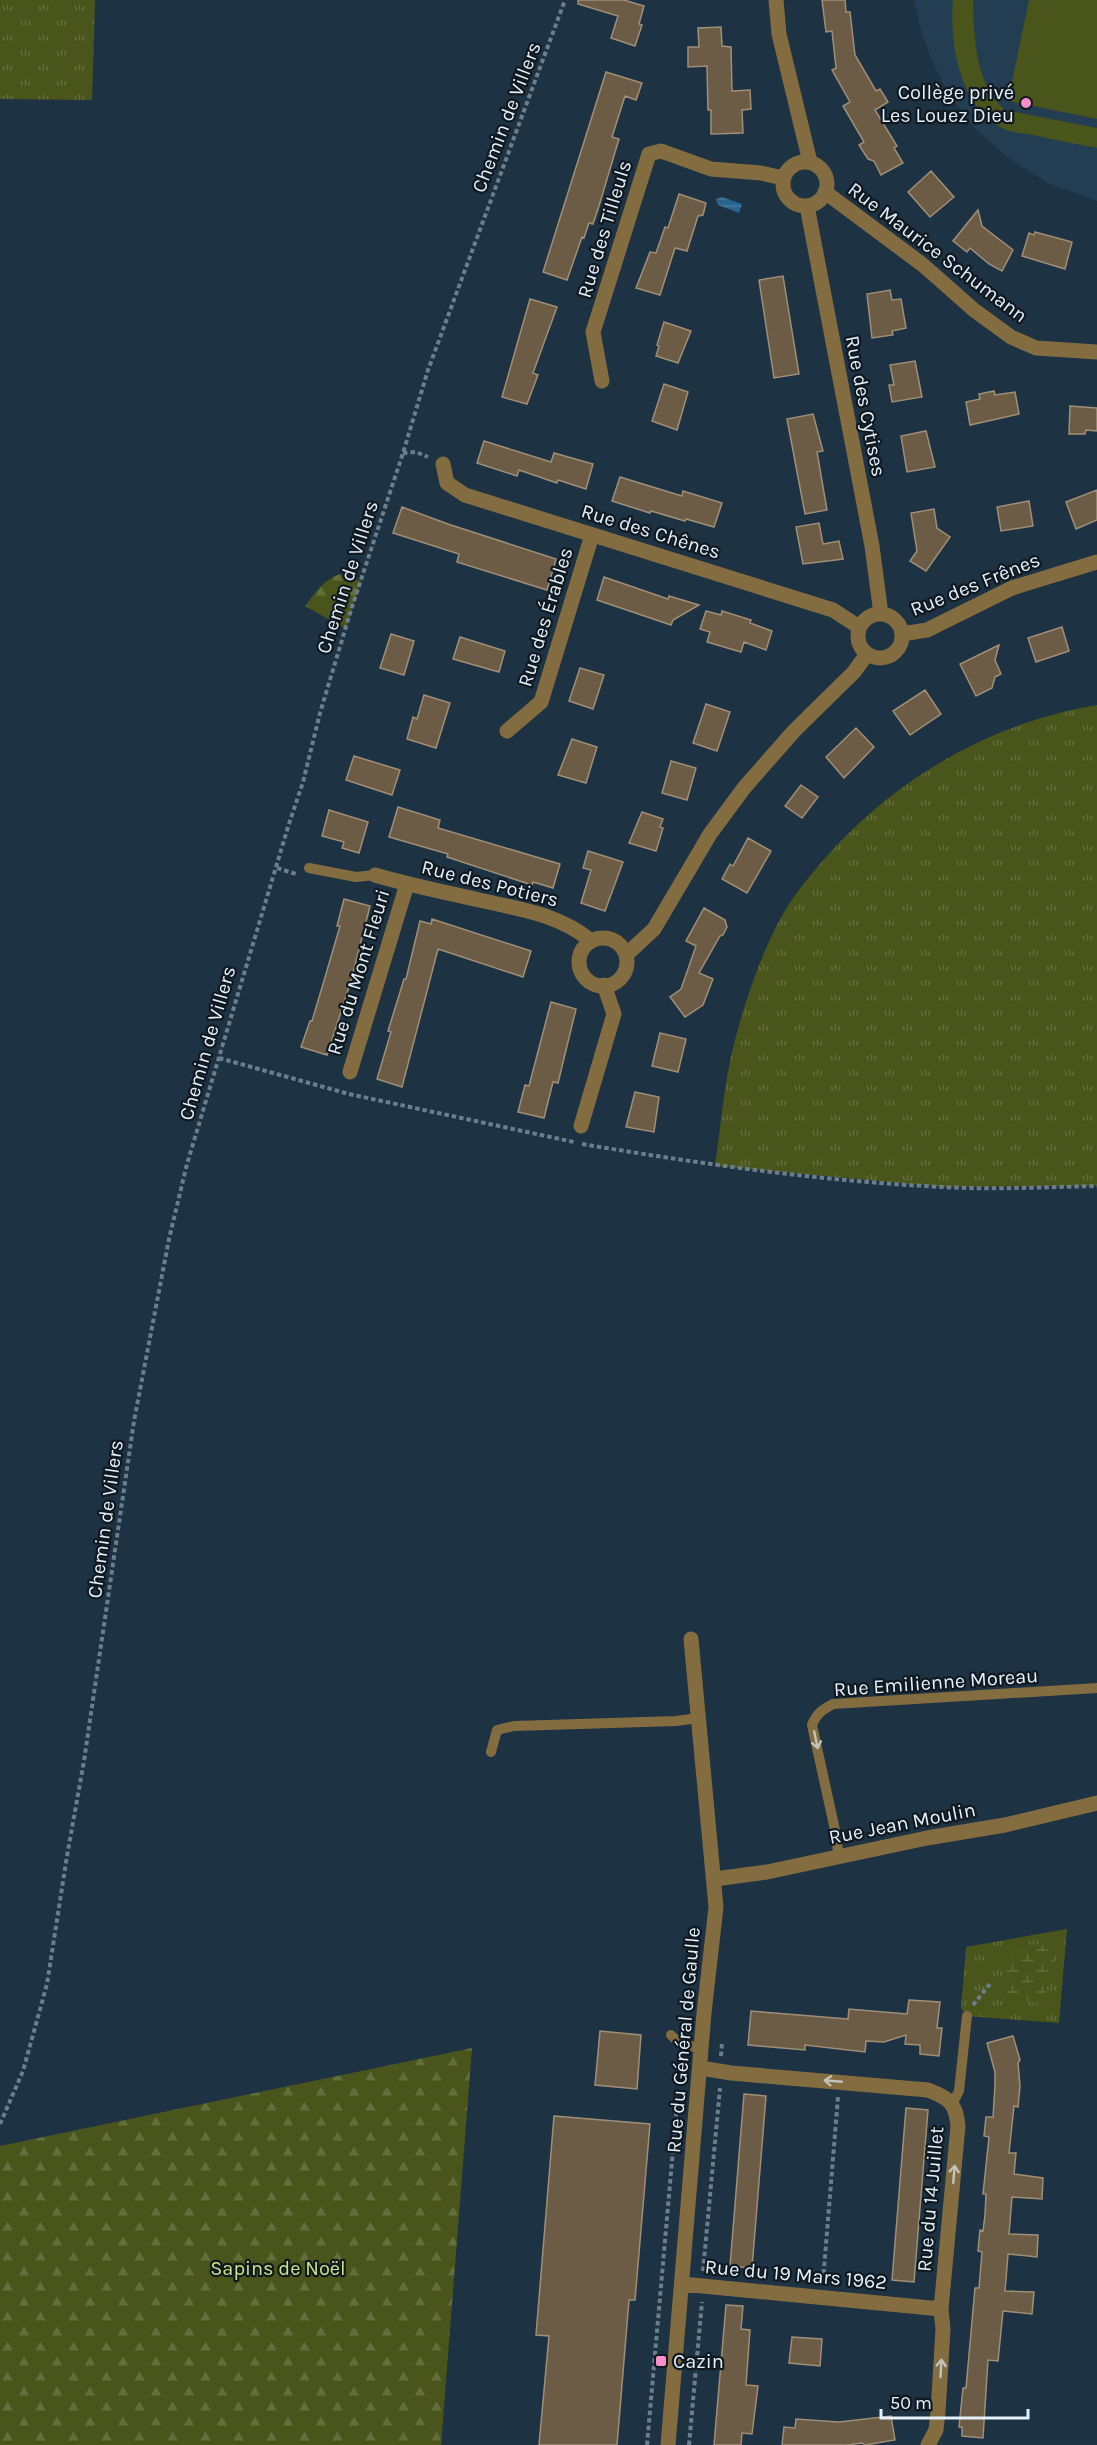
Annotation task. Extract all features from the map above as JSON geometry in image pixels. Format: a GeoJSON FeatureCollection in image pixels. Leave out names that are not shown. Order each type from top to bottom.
{"type":"FeatureCollection","features":[{"type":"Feature","properties":{"kind":"street"},"geometry":{"type":"LineString","coordinates":[[776,0],[779,34],[810,162],[821,170],[826,179],[825,192],[815,204],[807,206],[792,202],[786,195],[783,178],[789,168],[798,163],[810,162]]}},
{"type":"Feature","properties":{"kind":"street","name":"Rue des Tilleuls"},"geometry":{"type":"LineString","coordinates":[[602,381],[593,332],[649,154],[661,151],[711,169],[761,173],[783,178]]}},
{"type":"Feature","properties":{"kind":"street","name":"Rue Maurice Schumann"},"geometry":{"type":"LineString","coordinates":[[825,192],[923,265],[974,310],[1011,337],[1036,348],[1097,352]]}},
{"type":"Feature","properties":{"kind":"street","name":"Rue des Cytises"},"geometry":{"type":"LineString","coordinates":[[807,206],[872,546],[881,614]]}},
{"type":"Feature","properties":{"kind":"street","name":"Rue des Chênes"},"geometry":{"type":"LineString","coordinates":[[443,464],[447,483],[465,495],[834,610],[859,627]]}},
{"type":"Feature","properties":{"kind":"street","name":"Rue des Érables"},"geometry":{"type":"LineString","coordinates":[[507,731],[541,702],[592,535]]}},
{"type":"Feature","properties":{"kind":"street","name":"Rue des Frênes"},"geometry":{"type":"LineString","coordinates":[[902,634],[927,630],[1012,588],[1097,562]]}},
{"type":"Feature","properties":{"kind":"street"},"geometry":{"type":"LineString","coordinates":[[881,614],[895,620],[902,634],[898,649],[882,658],[867,654],[858,642],[859,627],[865,619],[881,614]]}},
{"type":"Feature","properties":{"kind":"street"},"geometry":{"type":"LineString","coordinates":[[626,955],[654,929],[710,834],[744,788],[794,731],[854,672],[867,654]]}},
{"type":"Feature","properties":{"kind":"street","name":"Rue des Potiers"},"geometry":{"type":"LineString","coordinates":[[375,875],[550,916],[581,932],[591,940]]}},
{"type":"Feature","properties":{"kind":"street","name":"Rue du Mont Fleuri"},"geometry":{"type":"LineString","coordinates":[[350,1072],[407,884]]}},
{"type":"Feature","properties":{"kind":"street"},"geometry":{"type":"LineString","coordinates":[[613,939],[621,945],[626,955],[627,965],[623,976],[611,984],[594,984],[580,969],[579,960],[583,948],[591,940],[613,939]]}},
{"type":"Feature","properties":{"kind":"street"},"geometry":{"type":"LineString","coordinates":[[581,1126],[614,1014],[604,985]]}},
{"type":"Feature","properties":{"kind":"street","name":"Rue du Général de Gaulle"},"geometry":{"type":"LineString","coordinates":[[668,2445],[710,1947],[716,1907],[691,1639]]}},
{"type":"Feature","properties":{"kind":"street","name":"Rue Jean Moulin"},"geometry":{"type":"LineString","coordinates":[[715,1879],[767,1872],[838,1856],[1005,1825],[1097,1803]]}},
{"type":"Feature","properties":{"kind":"street","name":"Rue du 14 Juillet"},"geometry":{"type":"LineString","coordinates":[[701,2068],[928,2090],[943,2096],[957,2111],[958,2126],[941,2309],[943,2330],[938,2412],[936,2430],[928,2445]]}},
{"type":"Feature","properties":{"kind":"street","name":"Rue du 19 Mars 1962"},"geometry":{"type":"LineString","coordinates":[[682,2284],[941,2309]]}},
{"type":"Feature","properties":{"kind":"lane"},"geometry":{"type":"LineString","coordinates":[[309,868],[356,877],[375,875]]}},
{"type":"Feature","properties":{"kind":"lane","name":"Rue Emilienne Moreau"},"geometry":{"type":"LineString","coordinates":[[838,1856],[837,1839],[812,1725],[816,1715],[822,1710],[833,1704],[1097,1688]]}},
{"type":"Feature","properties":{"kind":"lane"},"geometry":{"type":"LineString","coordinates":[[491,1752],[497,1730],[514,1726],[676,1721],[699,1718]]}},
{"type":"Feature","properties":{"kind":"lane"},"geometry":{"type":"LineString","coordinates":[[952,2104],[959,2091],[967,2016]]}},
{"type":"Feature","properties":{"kind":"lane"},"geometry":{"type":"LineString","coordinates":[[671,2035],[676,2041],[689,2047],[702,2047]]}},
{"type":"Feature","properties":{"kind":"path","name":"Chemin de Villers"},"geometry":{"type":"LineString","coordinates":[[0,2124],[23,2071],[47,1984],[84,1761],[134,1421],[155,1301],[187,1164],[303,782],[323,703],[428,370],[565,0]]}},
{"type":"Feature","properties":{"kind":"path"},"geometry":{"type":"LineString","coordinates":[[403,453],[416,452],[443,464]]}},
{"type":"Feature","properties":{"kind":"path"},"geometry":{"type":"LineString","coordinates":[[219,1058],[349,1094],[442,1115],[576,1143],[716,1166],[944,1187],[1097,1186]]}},
{"type":"Feature","properties":{"kind":"path"},"geometry":{"type":"LineString","coordinates":[[967,2016],[974,2003],[990,1984]]}},
{"type":"Feature","properties":{"kind":"path"},"geometry":{"type":"LineString","coordinates":[[702,2274],[722,2043]]}},
{"type":"Feature","properties":{"kind":"path"},"geometry":{"type":"LineString","coordinates":[[821,2297],[839,2082]]}},
{"type":"Feature","properties":{"kind":"path"},"geometry":{"type":"LineString","coordinates":[[646,2445],[676,2103]]}},
{"type":"Feature","properties":{"kind":"path"},"geometry":{"type":"LineString","coordinates":[[689,2445],[702,2302]]}},
{"type":"Feature","properties":{"kind":"shaded area","name":"Collège privé Les Louez Dieu"},"geometry":{"type":"Polygon","coordinates":[[[914,0],[1097,0],[1097,201],[1047,183],[1007,157],[970,124],[942,82],[930,56],[914,0]]]}},
{"type":"Feature","properties":{"kind":"green space"},"geometry":{"type":"Polygon","coordinates":[[[0,0],[95,0],[92,100],[0,99],[0,0]]]}},
{"type":"Feature","properties":{"kind":"green space"},"geometry":{"type":"Polygon","coordinates":[[[953,0],[973,0],[974,29],[982,74],[987,87],[1005,110],[1097,128],[1097,148],[1009,131],[990,121],[968,92],[961,74],[953,36],[953,0]]]}},
{"type":"Feature","properties":{"kind":"green space"},"geometry":{"type":"Polygon","coordinates":[[[1029,0],[1097,0],[1097,119],[1008,101],[1029,0]]]}},
{"type":"Feature","properties":{"kind":"green space"},"geometry":{"type":"Polygon","coordinates":[[[340,574],[361,581],[346,629],[305,606],[324,583],[340,574]]]}},
{"type":"Feature","properties":{"kind":"green space"},"geometry":{"type":"Polygon","coordinates":[[[1097,705],[1097,1186],[944,1187],[715,1166],[728,1071],[748,996],[764,952],[777,925],[812,873],[864,818],[893,794],[956,754],[989,737],[1024,724],[1097,705]]]}},
{"type":"Feature","properties":{"kind":"green space"},"geometry":{"type":"Polygon","coordinates":[[[1067,1929],[1059,2023],[967,2016],[961,2008],[966,1947],[1067,1929]]]}},
{"type":"Feature","properties":{"kind":"green space"},"geometry":{"type":"Polygon","coordinates":[[[1038,1944],[1051,1947],[1055,1962],[1044,1997],[1036,2003],[1018,1999],[1006,1992],[1005,1983],[1007,1966],[1015,1953],[1021,1948],[1038,1944]]]}},
{"type":"Feature","properties":{"kind":"green space","name":"Sapins de Noël"},"geometry":{"type":"Polygon","coordinates":[[[472,2048],[441,2445],[0,2445],[0,2146],[472,2048]]]}},
{"type":"Feature","properties":{"kind":"water"},"geometry":{"type":"Polygon","coordinates":[[[722,197],[742,204],[739,213],[718,205],[716,199],[722,197]]]}},
{"type":"Feature","properties":{"kind":"building"},"geometry":{"type":"Polygon","coordinates":[[[578,0],[624,0],[644,6],[639,24],[642,25],[635,46],[611,38],[618,16],[578,4],[578,0]]]}},
{"type":"Feature","properties":{"kind":"building"},"geometry":{"type":"Polygon","coordinates":[[[822,0],[845,0],[846,12],[850,12],[855,55],[876,91],[880,89],[888,102],[875,110],[897,146],[894,148],[903,163],[881,175],[874,161],[868,159],[859,145],[864,142],[843,106],[850,102],[832,70],[836,68],[832,31],[826,32],[822,0]]]}},
{"type":"Feature","properties":{"kind":"building"},"geometry":{"type":"Polygon","coordinates":[[[721,27],[722,46],[731,47],[732,91],[750,90],[751,109],[742,110],[743,133],[711,134],[707,66],[688,67],[688,47],[699,47],[698,28],[721,27]]]}},
{"type":"Feature","properties":{"kind":"building"},"geometry":{"type":"Polygon","coordinates":[[[606,72],[642,83],[636,100],[625,96],[612,137],[619,139],[599,206],[593,224],[589,223],[584,238],[582,237],[567,280],[543,272],[606,72]]]}},
{"type":"Feature","properties":{"kind":"building"},"geometry":{"type":"Polygon","coordinates":[[[931,171],[954,197],[930,217],[908,192],[931,171]]]}},
{"type":"Feature","properties":{"kind":"building"},"geometry":{"type":"Polygon","coordinates":[[[679,194],[706,203],[703,215],[698,216],[687,251],[675,248],[660,295],[636,288],[650,252],[656,253],[665,227],[668,228],[679,194]]]}},
{"type":"Feature","properties":{"kind":"building"},"geometry":{"type":"Polygon","coordinates":[[[978,210],[982,226],[1013,250],[1002,271],[989,264],[970,248],[967,252],[953,241],[978,210]]]}},
{"type":"Feature","properties":{"kind":"building"},"geometry":{"type":"Polygon","coordinates":[[[1035,232],[1072,242],[1065,269],[1022,256],[1029,233],[1034,235],[1035,232]]]}},
{"type":"Feature","properties":{"kind":"building"},"geometry":{"type":"Polygon","coordinates":[[[783,276],[799,374],[774,378],[759,280],[783,276]]]}},
{"type":"Feature","properties":{"kind":"building"},"geometry":{"type":"Polygon","coordinates":[[[890,290],[892,300],[901,299],[906,328],[892,331],[893,335],[872,338],[867,294],[890,290]]]}},
{"type":"Feature","properties":{"kind":"building"},"geometry":{"type":"Polygon","coordinates":[[[530,299],[557,307],[533,373],[538,375],[527,404],[502,397],[530,299]]]}},
{"type":"Feature","properties":{"kind":"building"},"geometry":{"type":"Polygon","coordinates":[[[664,322],[691,331],[678,363],[656,356],[664,322]]]}},
{"type":"Feature","properties":{"kind":"building"},"geometry":{"type":"Polygon","coordinates":[[[915,361],[922,397],[892,402],[889,385],[894,385],[890,365],[915,361]]]}},
{"type":"Feature","properties":{"kind":"building"},"geometry":{"type":"Polygon","coordinates":[[[664,384],[688,392],[677,430],[652,421],[664,384]]]}},
{"type":"Feature","properties":{"kind":"building"},"geometry":{"type":"Polygon","coordinates":[[[994,391],[995,395],[1015,392],[1019,414],[970,425],[966,402],[980,399],[979,394],[994,391]]]}},
{"type":"Feature","properties":{"kind":"building"},"geometry":{"type":"Polygon","coordinates":[[[1070,406],[1097,408],[1097,431],[1086,430],[1085,434],[1069,434],[1070,406]]]}},
{"type":"Feature","properties":{"kind":"building"},"geometry":{"type":"Polygon","coordinates":[[[813,414],[823,451],[817,452],[827,510],[805,514],[787,419],[813,414]]]}},
{"type":"Feature","properties":{"kind":"building"},"geometry":{"type":"Polygon","coordinates":[[[926,431],[935,467],[907,472],[901,436],[926,431]]]}},
{"type":"Feature","properties":{"kind":"building"},"geometry":{"type":"Polygon","coordinates":[[[484,441],[551,462],[554,453],[593,464],[586,489],[558,480],[557,483],[519,470],[517,476],[477,463],[484,441]]]}},
{"type":"Feature","properties":{"kind":"building"},"geometry":{"type":"Polygon","coordinates":[[[620,477],[682,496],[683,491],[722,503],[714,527],[651,511],[650,513],[612,501],[620,477]]]}},
{"type":"Feature","properties":{"kind":"building"},"geometry":{"type":"Polygon","coordinates":[[[1097,490],[1097,520],[1076,529],[1066,502],[1097,490]]]}},
{"type":"Feature","properties":{"kind":"building"},"geometry":{"type":"Polygon","coordinates":[[[1029,501],[1033,526],[1001,531],[997,507],[1029,501]]]}},
{"type":"Feature","properties":{"kind":"building"},"geometry":{"type":"Polygon","coordinates":[[[402,507],[556,559],[547,590],[457,562],[459,554],[393,533],[402,507]]]}},
{"type":"Feature","properties":{"kind":"building"},"geometry":{"type":"Polygon","coordinates":[[[934,509],[937,528],[950,537],[926,571],[910,561],[917,551],[911,513],[934,509]]]}},
{"type":"Feature","properties":{"kind":"building"},"geometry":{"type":"Polygon","coordinates":[[[819,523],[823,544],[839,541],[843,559],[803,564],[796,527],[819,523]]]}},
{"type":"Feature","properties":{"kind":"building"},"geometry":{"type":"Polygon","coordinates":[[[604,577],[668,599],[669,596],[699,605],[673,620],[671,625],[597,600],[604,577]]]}},
{"type":"Feature","properties":{"kind":"building"},"geometry":{"type":"Polygon","coordinates":[[[706,611],[721,615],[722,611],[751,620],[750,623],[772,631],[766,650],[744,642],[741,652],[707,642],[710,632],[700,629],[706,611]]]}},
{"type":"Feature","properties":{"kind":"building"},"geometry":{"type":"Polygon","coordinates":[[[1062,627],[1069,651],[1036,662],[1028,638],[1062,627]]]}},
{"type":"Feature","properties":{"kind":"building"},"geometry":{"type":"Polygon","coordinates":[[[391,634],[414,641],[404,675],[380,668],[391,634]]]}},
{"type":"Feature","properties":{"kind":"building"},"geometry":{"type":"Polygon","coordinates":[[[460,637],[505,651],[499,672],[453,659],[460,637]]]}},
{"type":"Feature","properties":{"kind":"building"},"geometry":{"type":"Polygon","coordinates":[[[999,645],[995,660],[1001,674],[995,677],[992,688],[976,696],[960,664],[999,645]]]}},
{"type":"Feature","properties":{"kind":"building"},"geometry":{"type":"Polygon","coordinates":[[[580,668],[604,675],[593,709],[569,701],[580,668]]]}},
{"type":"Feature","properties":{"kind":"building"},"geometry":{"type":"Polygon","coordinates":[[[925,690],[941,714],[910,735],[893,711],[925,690]]]}},
{"type":"Feature","properties":{"kind":"building"},"geometry":{"type":"Polygon","coordinates":[[[424,695],[450,703],[436,748],[407,739],[413,717],[417,719],[424,695]]]}},
{"type":"Feature","properties":{"kind":"building"},"geometry":{"type":"Polygon","coordinates":[[[706,704],[730,712],[717,751],[693,743],[706,704]]]}},
{"type":"Feature","properties":{"kind":"building"},"geometry":{"type":"Polygon","coordinates":[[[856,728],[874,747],[844,778],[826,757],[856,728]]]}},
{"type":"Feature","properties":{"kind":"building"},"geometry":{"type":"Polygon","coordinates":[[[572,739],[597,747],[586,783],[558,775],[572,739]]]}},
{"type":"Feature","properties":{"kind":"building"},"geometry":{"type":"Polygon","coordinates":[[[354,756],[400,770],[392,795],[346,780],[354,756]]]}},
{"type":"Feature","properties":{"kind":"building"},"geometry":{"type":"Polygon","coordinates":[[[671,761],[696,768],[687,800],[662,793],[671,761]]]}},
{"type":"Feature","properties":{"kind":"building"},"geometry":{"type":"Polygon","coordinates":[[[801,785],[818,797],[802,818],[785,806],[801,785]]]}},
{"type":"Feature","properties":{"kind":"building"},"geometry":{"type":"Polygon","coordinates":[[[398,807],[440,820],[438,828],[560,864],[553,888],[533,882],[532,885],[447,857],[448,854],[389,837],[398,807]]]}},
{"type":"Feature","properties":{"kind":"building"},"geometry":{"type":"Polygon","coordinates":[[[329,810],[368,822],[359,853],[342,848],[344,842],[322,836],[329,810]]]}},
{"type":"Feature","properties":{"kind":"building"},"geometry":{"type":"Polygon","coordinates":[[[642,812],[663,819],[660,827],[663,828],[656,851],[629,843],[642,812]]]}},
{"type":"Feature","properties":{"kind":"building"},"geometry":{"type":"Polygon","coordinates":[[[748,838],[771,851],[747,893],[722,879],[730,864],[733,866],[748,838]]]}},
{"type":"Feature","properties":{"kind":"building"},"geometry":{"type":"Polygon","coordinates":[[[588,851],[623,862],[605,911],[581,903],[591,870],[583,868],[588,851]]]}},
{"type":"Feature","properties":{"kind":"building"},"geometry":{"type":"Polygon","coordinates":[[[344,899],[370,906],[351,981],[327,1055],[301,1047],[310,1021],[312,1021],[340,926],[337,926],[344,899]]]}},
{"type":"Feature","properties":{"kind":"building"},"geometry":{"type":"Polygon","coordinates":[[[704,908],[725,920],[727,927],[699,973],[713,979],[703,1005],[685,1017],[670,997],[681,989],[696,946],[686,941],[704,908]]]}},
{"type":"Feature","properties":{"kind":"building"},"geometry":{"type":"Polygon","coordinates":[[[432,919],[531,951],[523,977],[438,949],[402,1087],[377,1079],[391,1032],[388,1031],[404,979],[406,979],[420,921],[431,924],[432,919]]]}},
{"type":"Feature","properties":{"kind":"building"},"geometry":{"type":"Polygon","coordinates":[[[551,1002],[576,1009],[558,1083],[553,1082],[544,1118],[518,1112],[525,1085],[529,1086],[551,1002]]]}},
{"type":"Feature","properties":{"kind":"building"},"geometry":{"type":"Polygon","coordinates":[[[660,1033],[686,1039],[678,1072],[652,1066],[660,1033]]]}},
{"type":"Feature","properties":{"kind":"building"},"geometry":{"type":"Polygon","coordinates":[[[635,1092],[659,1097],[654,1132],[626,1127],[635,1092]]]}},
{"type":"Feature","properties":{"kind":"building"},"geometry":{"type":"Polygon","coordinates":[[[909,2000],[940,2002],[937,2028],[942,2028],[939,2056],[920,2054],[920,2045],[905,2044],[906,2035],[884,2042],[866,2041],[865,2052],[805,2045],[805,2050],[748,2045],[751,2011],[848,2019],[849,2009],[907,2014],[909,2000]]]}},
{"type":"Feature","properties":{"kind":"building"},"geometry":{"type":"Polygon","coordinates":[[[600,2031],[641,2035],[637,2089],[595,2085],[600,2031]]]}},
{"type":"Feature","properties":{"kind":"building"},"geometry":{"type":"Polygon","coordinates":[[[1013,2036],[1020,2060],[1018,2063],[1020,2086],[1018,2107],[1014,2106],[1009,2153],[1016,2153],[1014,2174],[1043,2178],[1042,2199],[1012,2197],[1009,2234],[1038,2235],[1037,2257],[1008,2254],[1005,2291],[1034,2292],[1032,2314],[1003,2311],[998,2361],[988,2360],[983,2438],[962,2436],[962,2427],[959,2427],[963,2388],[966,2388],[975,2288],[979,2288],[982,2252],[978,2251],[980,2230],[983,2231],[985,2215],[986,2194],[983,2194],[989,2137],[984,2136],[986,2117],[993,2117],[995,2072],[987,2043],[1013,2036]]]}},
{"type":"Feature","properties":{"kind":"building"},"geometry":{"type":"Polygon","coordinates":[[[744,2094],[766,2096],[752,2268],[730,2266],[744,2094]]]}},
{"type":"Feature","properties":{"kind":"building"},"geometry":{"type":"Polygon","coordinates":[[[906,2108],[928,2110],[914,2282],[892,2280],[906,2108]]]}},
{"type":"Feature","properties":{"kind":"building"},"geometry":{"type":"Polygon","coordinates":[[[554,2116],[650,2124],[635,2300],[629,2300],[617,2445],[539,2445],[549,2336],[536,2335],[554,2116]]]}},
{"type":"Feature","properties":{"kind":"building"},"geometry":{"type":"Polygon","coordinates":[[[726,2305],[743,2306],[741,2329],[750,2330],[746,2385],[758,2386],[752,2434],[742,2433],[741,2445],[714,2445],[726,2305]]]}},
{"type":"Feature","properties":{"kind":"building"},"geometry":{"type":"Polygon","coordinates":[[[792,2337],[822,2339],[820,2366],[789,2363],[792,2337]]]}},
{"type":"Feature","properties":{"kind":"building"},"geometry":{"type":"Polygon","coordinates":[[[891,2416],[895,2440],[865,2445],[862,2443],[782,2445],[784,2427],[795,2428],[796,2419],[839,2422],[891,2416]]]}},
{"type":"Feature","properties":{"kind":"place","name":"Collège privé Les Louez Dieu"},"geometry":{"type":"Point","coordinates":[1026,103]}},
{"type":"Feature","properties":{"kind":"place","name":"Cazin"},"geometry":{"type":"Point","coordinates":[661,2361]}}]}
